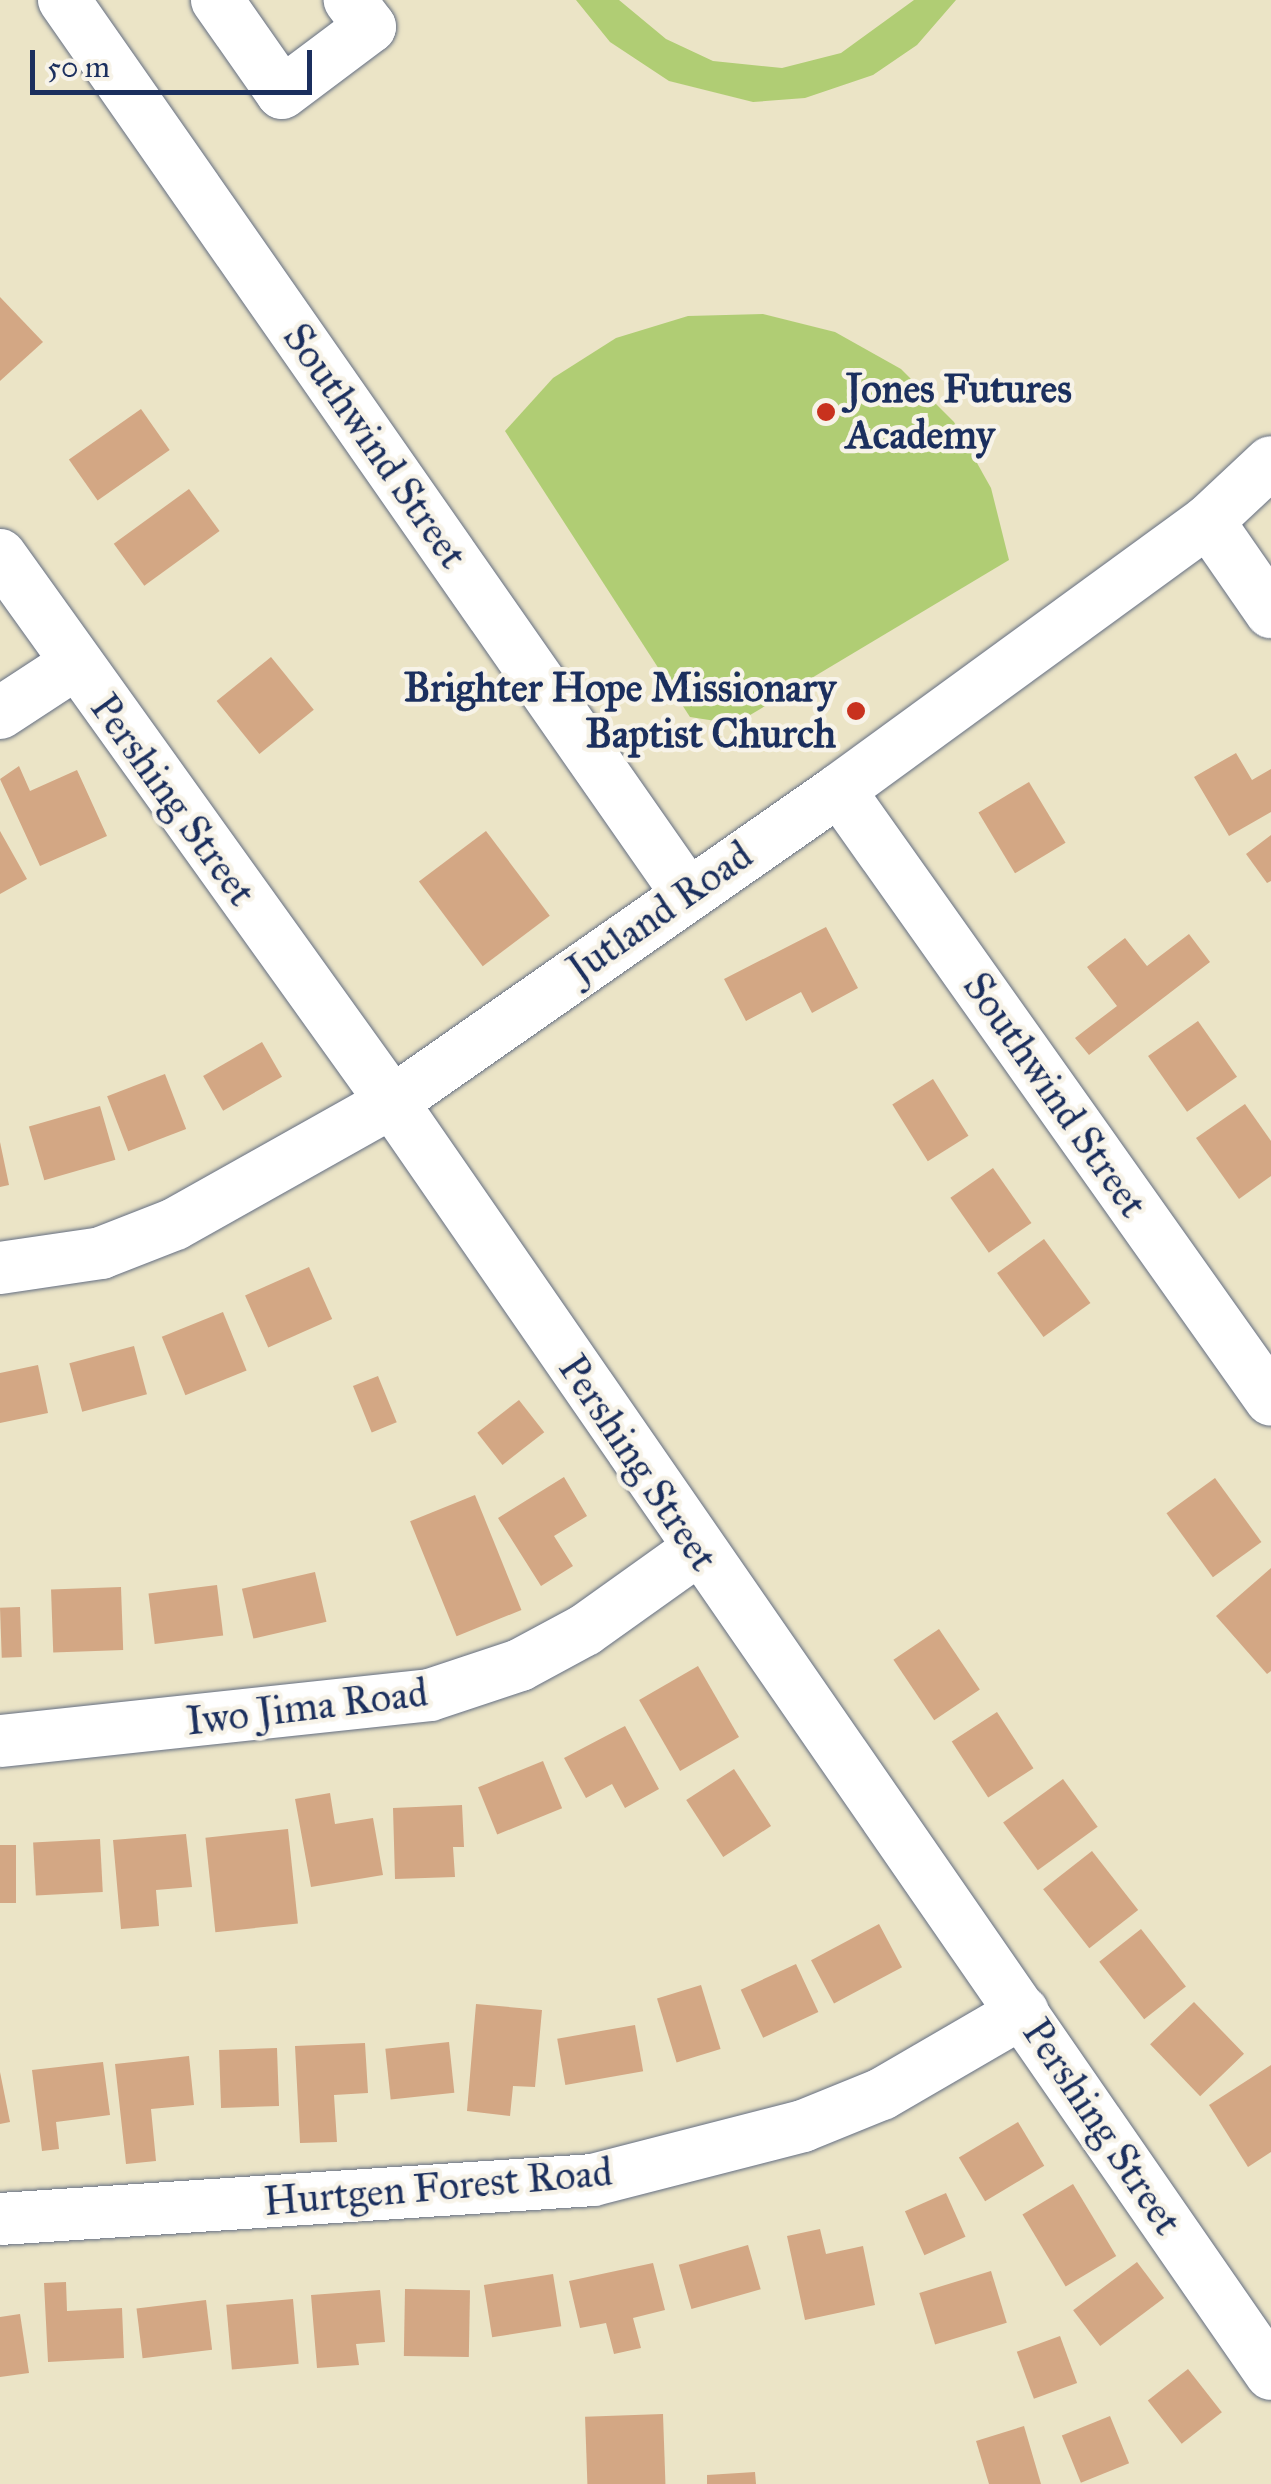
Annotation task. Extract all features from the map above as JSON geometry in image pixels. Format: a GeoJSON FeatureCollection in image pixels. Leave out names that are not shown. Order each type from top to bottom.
{"type":"FeatureCollection","features":[{"type":"Feature","properties":{"kind":"street","name":"Southwind Street"},"geometry":{"type":"LineString","coordinates":[[64,0],[686,892]]}},
{"type":"Feature","properties":{"kind":"street"},"geometry":{"type":"LineString","coordinates":[[217,0],[282,92],[370,27],[350,0]]}},
{"type":"Feature","properties":{"kind":"street","name":"Jutland Road"},"geometry":{"type":"LineString","coordinates":[[0,1268],[102,1252],[175,1224],[392,1102],[686,892],[839,790],[1208,521],[1271,462]]}},
{"type":"Feature","properties":{"kind":"street"},"geometry":{"type":"LineString","coordinates":[[1208,521],[1271,612]]}},
{"type":"Feature","properties":{"kind":"street","name":"Pershing Street"},"geometry":{"type":"LineString","coordinates":[[0,555],[392,1102],[697,1550],[1024,2012],[1271,2374]]}},
{"type":"Feature","properties":{"kind":"street"},"geometry":{"type":"LineString","coordinates":[[0,713],[75,664]]}},
{"type":"Feature","properties":{"kind":"street","name":"Southwind Street"},"geometry":{"type":"LineString","coordinates":[[839,790],[1271,1400]]}},
{"type":"Feature","properties":{"kind":"street","name":"Iwo Jima Road"},"geometry":{"type":"LineString","coordinates":[[0,1740],[430,1696],[520,1665],[569,1639],[697,1550]]}},
{"type":"Feature","properties":{"kind":"street","name":"Hurtgen Forest Road"},"geometry":{"type":"LineString","coordinates":[[0,2219],[594,2180],[803,2126],[882,2094],[1024,2012]]}},
{"type":"Feature","properties":{"kind":"green space"},"geometry":{"type":"Polygon","coordinates":[[[576,0],[619,0],[666,39],[713,61],[782,68],[841,53],[914,0],[956,0],[917,45],[873,75],[805,98],[753,102],[669,81],[610,42],[576,0]]]}},
{"type":"Feature","properties":{"kind":"green space"},"geometry":{"type":"Polygon","coordinates":[[[763,314],[835,332],[901,369],[954,422],[991,488],[1009,560],[735,724],[690,717],[505,431],[553,378],[616,338],[688,316],[763,314]]]}},
{"type":"Feature","properties":{"kind":"building"},"geometry":{"type":"Polygon","coordinates":[[[0,297],[43,342],[0,381],[0,297]]]}},
{"type":"Feature","properties":{"kind":"building"},"geometry":{"type":"Polygon","coordinates":[[[141,409],[170,450],[98,500],[69,459],[141,409]]]}},
{"type":"Feature","properties":{"kind":"building"},"geometry":{"type":"Polygon","coordinates":[[[189,489],[220,531],[144,586],[114,544],[189,489]]]}},
{"type":"Feature","properties":{"kind":"building"},"geometry":{"type":"Polygon","coordinates":[[[271,657],[314,710],[259,754],[217,701],[271,657]]]}},
{"type":"Feature","properties":{"kind":"building"},"geometry":{"type":"Polygon","coordinates":[[[1236,753],[1252,780],[1271,769],[1271,812],[1229,836],[1194,777],[1236,753]]]}},
{"type":"Feature","properties":{"kind":"building"},"geometry":{"type":"Polygon","coordinates":[[[19,766],[30,791],[77,770],[107,836],[40,866],[0,779],[19,766]]]}},
{"type":"Feature","properties":{"kind":"building"},"geometry":{"type":"Polygon","coordinates":[[[1029,782],[1066,843],[1015,873],[978,812],[1029,782]]]}},
{"type":"Feature","properties":{"kind":"building"},"geometry":{"type":"Polygon","coordinates":[[[0,831],[27,879],[0,894],[0,831]]]}},
{"type":"Feature","properties":{"kind":"building"},"geometry":{"type":"Polygon","coordinates":[[[486,831],[550,916],[483,966],[419,882],[486,831]]]}},
{"type":"Feature","properties":{"kind":"building"},"geometry":{"type":"Polygon","coordinates":[[[1271,835],[1271,881],[1267,883],[1246,854],[1271,835]]]}},
{"type":"Feature","properties":{"kind":"building"},"geometry":{"type":"Polygon","coordinates":[[[826,927],[858,988],[812,1013],[801,992],[746,1021],[724,979],[826,927]]]}},
{"type":"Feature","properties":{"kind":"building"},"geometry":{"type":"Polygon","coordinates":[[[1189,934],[1210,962],[1089,1055],[1075,1038],[1117,1006],[1087,967],[1125,938],[1147,966],[1189,934]]]}},
{"type":"Feature","properties":{"kind":"building"},"geometry":{"type":"Polygon","coordinates":[[[1198,1021],[1237,1077],[1187,1112],[1148,1056],[1198,1021]]]}},
{"type":"Feature","properties":{"kind":"building"},"geometry":{"type":"Polygon","coordinates":[[[262,1042],[282,1077],[223,1111],[203,1076],[262,1042]]]}},
{"type":"Feature","properties":{"kind":"building"},"geometry":{"type":"Polygon","coordinates":[[[165,1074],[186,1129],[128,1151],[107,1096],[165,1074]]]}},
{"type":"Feature","properties":{"kind":"building"},"geometry":{"type":"Polygon","coordinates":[[[933,1079],[969,1136],[928,1161],[892,1104],[933,1079]]]}},
{"type":"Feature","properties":{"kind":"building"},"geometry":{"type":"Polygon","coordinates":[[[1245,1104],[1271,1141],[1271,1176],[1239,1199],[1196,1138],[1245,1104]]]}},
{"type":"Feature","properties":{"kind":"building"},"geometry":{"type":"Polygon","coordinates":[[[100,1106],[115,1160],[44,1180],[29,1126],[100,1106]]]}},
{"type":"Feature","properties":{"kind":"building"},"geometry":{"type":"Polygon","coordinates":[[[0,1142],[9,1185],[0,1187],[0,1142]]]}},
{"type":"Feature","properties":{"kind":"building"},"geometry":{"type":"Polygon","coordinates":[[[993,1168],[1031,1223],[989,1253],[950,1198],[993,1168]]]}},
{"type":"Feature","properties":{"kind":"building"},"geometry":{"type":"Polygon","coordinates":[[[1044,1239],[1090,1303],[1044,1337],[997,1273],[1044,1239]]]}},
{"type":"Feature","properties":{"kind":"building"},"geometry":{"type":"Polygon","coordinates":[[[309,1267],[332,1319],[268,1348],[245,1295],[309,1267]]]}},
{"type":"Feature","properties":{"kind":"building"},"geometry":{"type":"Polygon","coordinates":[[[223,1312],[247,1370],[185,1395],[162,1337],[223,1312]]]}},
{"type":"Feature","properties":{"kind":"building"},"geometry":{"type":"Polygon","coordinates":[[[134,1346],[147,1394],[82,1412],[69,1363],[134,1346]]]}},
{"type":"Feature","properties":{"kind":"building"},"geometry":{"type":"Polygon","coordinates":[[[38,1365],[48,1413],[0,1423],[0,1373],[38,1365]]]}},
{"type":"Feature","properties":{"kind":"building"},"geometry":{"type":"Polygon","coordinates":[[[378,1376],[397,1422],[372,1432],[353,1386],[378,1376]]]}},
{"type":"Feature","properties":{"kind":"building"},"geometry":{"type":"Polygon","coordinates":[[[519,1400],[544,1432],[502,1465],[477,1433],[519,1400]]]}},
{"type":"Feature","properties":{"kind":"building"},"geometry":{"type":"Polygon","coordinates":[[[564,1477],[587,1516],[554,1536],[573,1566],[541,1586],[498,1518],[564,1477]]]}},
{"type":"Feature","properties":{"kind":"building"},"geometry":{"type":"Polygon","coordinates":[[[1215,1478],[1261,1542],[1213,1577],[1166,1513],[1215,1478]]]}},
{"type":"Feature","properties":{"kind":"building"},"geometry":{"type":"Polygon","coordinates":[[[475,1495],[521,1610],[457,1636],[410,1521],[475,1495]]]}},
{"type":"Feature","properties":{"kind":"building"},"geometry":{"type":"Polygon","coordinates":[[[1271,1568],[1271,1671],[1267,1674],[1216,1616],[1271,1568]]]}},
{"type":"Feature","properties":{"kind":"building"},"geometry":{"type":"Polygon","coordinates":[[[315,1572],[326,1622],[253,1639],[242,1589],[315,1572]]]}},
{"type":"Feature","properties":{"kind":"building"},"geometry":{"type":"Polygon","coordinates":[[[217,1585],[223,1636],[155,1644],[149,1593],[217,1585]]]}},
{"type":"Feature","properties":{"kind":"building"},"geometry":{"type":"Polygon","coordinates":[[[121,1587],[123,1650],[53,1652],[51,1589],[121,1587]]]}},
{"type":"Feature","properties":{"kind":"building"},"geometry":{"type":"Polygon","coordinates":[[[20,1607],[22,1657],[2,1658],[0,1608],[20,1607]]]}},
{"type":"Feature","properties":{"kind":"building"},"geometry":{"type":"Polygon","coordinates":[[[939,1629],[980,1690],[934,1720],[893,1660],[939,1629]]]}},
{"type":"Feature","properties":{"kind":"building"},"geometry":{"type":"Polygon","coordinates":[[[698,1666],[739,1737],[680,1771],[639,1700],[698,1666]]]}},
{"type":"Feature","properties":{"kind":"building"},"geometry":{"type":"Polygon","coordinates":[[[997,1712],[1033,1768],[988,1798],[952,1741],[997,1712]]]}},
{"type":"Feature","properties":{"kind":"building"},"geometry":{"type":"Polygon","coordinates":[[[625,1726],[659,1789],[625,1808],[612,1784],[586,1798],[564,1758],[625,1726]]]}},
{"type":"Feature","properties":{"kind":"building"},"geometry":{"type":"Polygon","coordinates":[[[543,1761],[562,1808],[497,1835],[478,1787],[543,1761]]]}},
{"type":"Feature","properties":{"kind":"building"},"geometry":{"type":"Polygon","coordinates":[[[734,1769],[771,1826],[723,1857],[686,1800],[734,1769]]]}},
{"type":"Feature","properties":{"kind":"building"},"geometry":{"type":"Polygon","coordinates":[[[1063,1779],[1098,1827],[1038,1870],[1003,1822],[1063,1779]]]}},
{"type":"Feature","properties":{"kind":"building"},"geometry":{"type":"Polygon","coordinates":[[[330,1793],[335,1824],[373,1818],[383,1875],[311,1887],[295,1799],[330,1793]]]}},
{"type":"Feature","properties":{"kind":"building"},"geometry":{"type":"Polygon","coordinates":[[[462,1805],[464,1847],[453,1847],[455,1877],[395,1879],[393,1808],[462,1805]]]}},
{"type":"Feature","properties":{"kind":"building"},"geometry":{"type":"Polygon","coordinates":[[[288,1829],[298,1923],[215,1932],[205,1838],[288,1829]]]}},
{"type":"Feature","properties":{"kind":"building"},"geometry":{"type":"Polygon","coordinates":[[[186,1834],[192,1887],[156,1890],[159,1926],[121,1929],[113,1840],[186,1834]]]}},
{"type":"Feature","properties":{"kind":"building"},"geometry":{"type":"Polygon","coordinates":[[[100,1839],[103,1892],[36,1895],[33,1843],[100,1839]]]}},
{"type":"Feature","properties":{"kind":"building"},"geometry":{"type":"Polygon","coordinates":[[[0,1845],[16,1845],[16,1903],[0,1903],[0,1845]]]}},
{"type":"Feature","properties":{"kind":"building"},"geometry":{"type":"Polygon","coordinates":[[[1092,1851],[1138,1910],[1089,1948],[1043,1889],[1092,1851]]]}},
{"type":"Feature","properties":{"kind":"building"},"geometry":{"type":"Polygon","coordinates":[[[879,1924],[902,1967],[834,2003],[811,1960],[879,1924]]]}},
{"type":"Feature","properties":{"kind":"building"},"geometry":{"type":"Polygon","coordinates":[[[1141,1929],[1186,1987],[1144,2019],[1099,1962],[1141,1929]]]}},
{"type":"Feature","properties":{"kind":"building"},"geometry":{"type":"Polygon","coordinates":[[[796,1964],[818,2012],[763,2038],[741,1990],[796,1964]]]}},
{"type":"Feature","properties":{"kind":"building"},"geometry":{"type":"Polygon","coordinates":[[[701,1985],[721,2049],[677,2063],[657,1998],[701,1985]]]}},
{"type":"Feature","properties":{"kind":"building"},"geometry":{"type":"Polygon","coordinates":[[[1194,2002],[1244,2054],[1200,2096],[1150,2044],[1194,2002]]]}},
{"type":"Feature","properties":{"kind":"building"},"geometry":{"type":"Polygon","coordinates":[[[476,2004],[542,2010],[535,2087],[513,2086],[510,2116],[467,2111],[476,2004]]]}},
{"type":"Feature","properties":{"kind":"building"},"geometry":{"type":"Polygon","coordinates":[[[635,2025],[643,2071],[565,2085],[557,2039],[635,2025]]]}},
{"type":"Feature","properties":{"kind":"building"},"geometry":{"type":"Polygon","coordinates":[[[449,2042],[454,2093],[391,2099],[385,2049],[449,2042]]]}},
{"type":"Feature","properties":{"kind":"building"},"geometry":{"type":"Polygon","coordinates":[[[365,2043],[368,2093],[334,2095],[337,2142],[300,2143],[295,2046],[365,2043]]]}},
{"type":"Feature","properties":{"kind":"building"},"geometry":{"type":"Polygon","coordinates":[[[277,2048],[279,2106],[221,2108],[219,2050],[277,2048]]]}},
{"type":"Feature","properties":{"kind":"building"},"geometry":{"type":"Polygon","coordinates":[[[189,2056],[194,2105],[151,2109],[156,2161],[126,2164],[115,2064],[189,2056]]]}},
{"type":"Feature","properties":{"kind":"building"},"geometry":{"type":"Polygon","coordinates":[[[103,2062],[110,2115],[56,2122],[59,2149],[42,2151],[32,2070],[103,2062]]]}},
{"type":"Feature","properties":{"kind":"building"},"geometry":{"type":"Polygon","coordinates":[[[1271,2065],[1271,2152],[1248,2167],[1209,2105],[1271,2065]]]}},
{"type":"Feature","properties":{"kind":"building"},"geometry":{"type":"Polygon","coordinates":[[[0,2072],[10,2122],[0,2124],[0,2072]]]}},
{"type":"Feature","properties":{"kind":"building"},"geometry":{"type":"Polygon","coordinates":[[[1018,2122],[1044,2166],[985,2201],[959,2158],[1018,2122]]]}},
{"type":"Feature","properties":{"kind":"building"},"geometry":{"type":"Polygon","coordinates":[[[1073,2184],[1116,2256],[1066,2286],[1022,2214],[1073,2184]]]}},
{"type":"Feature","properties":{"kind":"building"},"geometry":{"type":"Polygon","coordinates":[[[946,2193],[966,2237],[924,2255],[905,2211],[946,2193]]]}},
{"type":"Feature","properties":{"kind":"building"},"geometry":{"type":"Polygon","coordinates":[[[820,2229],[826,2254],[863,2246],[875,2305],[805,2320],[787,2236],[820,2229]]]}},
{"type":"Feature","properties":{"kind":"building"},"geometry":{"type":"Polygon","coordinates":[[[748,2245],[761,2289],[691,2309],[679,2265],[748,2245]]]}},
{"type":"Feature","properties":{"kind":"building"},"geometry":{"type":"Polygon","coordinates":[[[1137,2262],[1164,2298],[1100,2346],[1073,2310],[1137,2262]]]}},
{"type":"Feature","properties":{"kind":"building"},"geometry":{"type":"Polygon","coordinates":[[[653,2263],[665,2310],[633,2318],[641,2348],[614,2354],[606,2323],[580,2328],[569,2281],[653,2263]]]}},
{"type":"Feature","properties":{"kind":"building"},"geometry":{"type":"Polygon","coordinates":[[[991,2271],[1007,2323],[935,2345],[919,2293],[991,2271]]]}},
{"type":"Feature","properties":{"kind":"building"},"geometry":{"type":"Polygon","coordinates":[[[553,2274],[561,2326],[492,2337],[484,2285],[553,2274]]]}},
{"type":"Feature","properties":{"kind":"building"},"geometry":{"type":"Polygon","coordinates":[[[66,2282],[67,2311],[122,2308],[124,2358],[48,2362],[44,2283],[66,2282]]]}},
{"type":"Feature","properties":{"kind":"building"},"geometry":{"type":"Polygon","coordinates":[[[405,2289],[470,2290],[469,2357],[404,2356],[405,2289]]]}},
{"type":"Feature","properties":{"kind":"building"},"geometry":{"type":"Polygon","coordinates":[[[380,2290],[385,2342],[356,2344],[359,2365],[317,2368],[311,2295],[380,2290]]]}},
{"type":"Feature","properties":{"kind":"building"},"geometry":{"type":"Polygon","coordinates":[[[293,2299],[299,2364],[232,2370],[226,2305],[293,2299]]]}},
{"type":"Feature","properties":{"kind":"building"},"geometry":{"type":"Polygon","coordinates":[[[206,2300],[212,2350],[143,2358],[137,2309],[206,2300]]]}},
{"type":"Feature","properties":{"kind":"building"},"geometry":{"type":"Polygon","coordinates":[[[20,2314],[29,2373],[0,2377],[0,2317],[20,2314]]]}},
{"type":"Feature","properties":{"kind":"building"},"geometry":{"type":"Polygon","coordinates":[[[1060,2336],[1077,2383],[1034,2399],[1017,2352],[1060,2336]]]}},
{"type":"Feature","properties":{"kind":"building"},"geometry":{"type":"Polygon","coordinates":[[[1188,2369],[1222,2412],[1182,2444],[1148,2400],[1188,2369]]]}},
{"type":"Feature","properties":{"kind":"building"},"geometry":{"type":"Polygon","coordinates":[[[663,2414],[665,2484],[587,2484],[585,2417],[663,2414]]]}},
{"type":"Feature","properties":{"kind":"building"},"geometry":{"type":"Polygon","coordinates":[[[1110,2416],[1129,2463],[1081,2483],[1062,2435],[1110,2416]]]}},
{"type":"Feature","properties":{"kind":"building"},"geometry":{"type":"Polygon","coordinates":[[[1024,2426],[1041,2484],[989,2484],[976,2441],[1024,2426]]]}},
{"type":"Feature","properties":{"kind":"building"},"geometry":{"type":"Polygon","coordinates":[[[755,2472],[756,2484],[707,2484],[707,2475],[755,2472]]]}},
{"type":"Feature","properties":{"kind":"place","name":"Jones Futures Academy"},"geometry":{"type":"Point","coordinates":[826,412]}},
{"type":"Feature","properties":{"kind":"place","name":"Brighter Hope Missionary Baptist Church"},"geometry":{"type":"Point","coordinates":[856,711]}}]}
